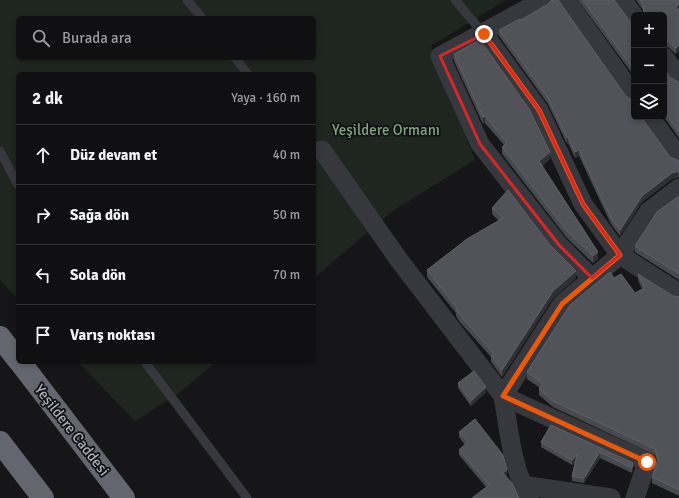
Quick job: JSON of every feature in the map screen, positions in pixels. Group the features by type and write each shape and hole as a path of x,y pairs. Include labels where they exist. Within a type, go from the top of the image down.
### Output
{"highway":[{"name":"Yeşildere Caddesi","path":"0,337 16,357"},
{"name":"Yeşildere Caddesi","path":"21,364 124,498"},
{"path":"0,442 43,498"}],"street":[{"path":"543,0 484,34 440,56 480,144 559,245 592,278"},
{"path":"566,0 631,91"},
{"path":"623,0 631,12"},
{"path":"484,34 539,110 583,204 620,255 679,293"},
{"path":"667,61 679,77"},
{"path":"652,120 679,158"},
{"path":"322,150 399,260 503,396 514,457 526,491 611,498"},
{"path":"503,396 562,304 620,255 649,211 679,188"},
{"path":"503,396 647,462 635,498"}],"lane":[{"path":"187,0 200,16"},
{"path":"455,0 484,34"},
{"path":"237,60 246,72"},
{"path":"0,151 16,181"},
{"path":"146,364 247,498"}],"highlighted area":[{"path":"484,34 539,110 583,204 620,255 592,278 559,245 480,144 440,56"}],"green space":[{"name":"Yeşildere Ormanı","path":"0,0 506,0 431,46 475,160 394,210 316,276 316,72 16,72 16,297 0,280"},
{"path":"80,364 214,364 178,394 135,421"}],"building":[{"path":"552,0 558,0 625,95 631,99 631,120 643,120 670,157 679,161 679,171 672,173 642,196 620,230 611,218 579,150 575,152 568,137 567,138 548,98 499,30 520,19 521,20"},
{"path":"583,0 614,0 629,20 631,20 631,66"},
{"path":"640,0 679,0 679,4 676,7 679,10 679,45 676,48 667,41 667,12 644,12 643,4"},
{"path":"480,40 529,109 550,152 539,161 598,252 593,256 567,231 502,147 507,143 485,116 483,117 454,54"},
{"path":"667,73 679,83 679,132 667,115"},
{"path":"508,190 550,245 576,271 553,291 502,370 491,356 494,354 459,314 456,310 457,308 427,270 467,239 503,218 492,208"},
{"path":"679,196 679,274 635,246 657,212"},
{"path":"610,272 614,278 621,274 635,293 645,288 638,274 673,296 679,297 679,490 652,477 658,459 655,449 553,401 539,389 543,384 527,372 570,305"},
{"path":"474,371 486,387 471,401 458,383"},
{"path":"475,419 503,455 507,470 503,473 512,483 519,498 472,498 489,485 459,450 468,442 459,432"},
{"path":"551,425 633,463 632,468 600,452 584,478 572,476 577,455 572,460 541,442"}],"route":[{"path":"484,34 539,110 583,204 620,255 562,304 503,396 647,462"}]}
